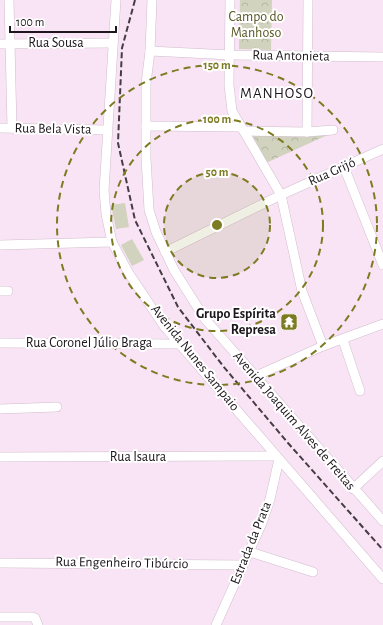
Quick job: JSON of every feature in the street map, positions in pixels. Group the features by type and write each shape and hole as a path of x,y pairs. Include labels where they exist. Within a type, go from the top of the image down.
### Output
{"street":[{"path":"9,0 12,128"},
{"name":"Avenida Nunes Sampaio","path":"116,0 112,43 104,190 106,214 112,242 128,272 179,344 383,580"},
{"name":"Avenida Joaquim Alves de Freitas","path":"152,0 150,52 146,84 146,181 149,210 156,232 165,252 190,297 205,319 353,489 383,521"},
{"path":"230,0 231,55 229,85 231,104 235,118 243,129 281,195 302,291 323,346"},
{"path":"307,132 308,0"},
{"name":"Rua Sousa","path":"0,44 112,43"},
{"name":"Rua Antonieta","path":"150,52 307,57 383,57"},
{"path":"146,126 307,132 333,130"},
{"name":"Rua Bela Vista","path":"0,128 107,130"},
{"name":"Rua Grijó","path":"165,252 281,195 383,149"},
{"path":"344,167 383,265"},
{"path":"0,245 112,242"},
{"path":"256,376 323,346 343,340 383,324"},
{"path":"343,340 360,392"},
{"name":"Rua Coronel Júlio Braga","path":"0,343 179,344"},
{"path":"0,409 57,407"},
{"name":"Rua Isaura","path":"0,457 277,458"},
{"name":"Estrada da Prata","path":"216,625 250,552 270,499 277,458"},
{"path":"353,489 383,461"},
{"path":"250,552 313,572"},
{"name":"Rua Engenheiro Tibúrcio","path":"0,563 243,565"},
{"path":"0,617 32,617 35,618 38,625"}],"green space":[{"name":"Campo do Manhoso","path":"240,0 272,0 271,50 239,49"},
{"path":"334,132 266,163 252,134"},
{"path":"125,203 129,227 116,229 111,205"},
{"path":"132,239 144,260 132,266 121,245"}],"railway":[{"path":"135,0 122,48 118,143 135,220 178,307 223,366 288,443 383,550"}],"place":[{"name":"Grupo Espírita Represa","path":"289,322"}],"district":[{"name":"MANHOSO","path":"277,93"}]}
